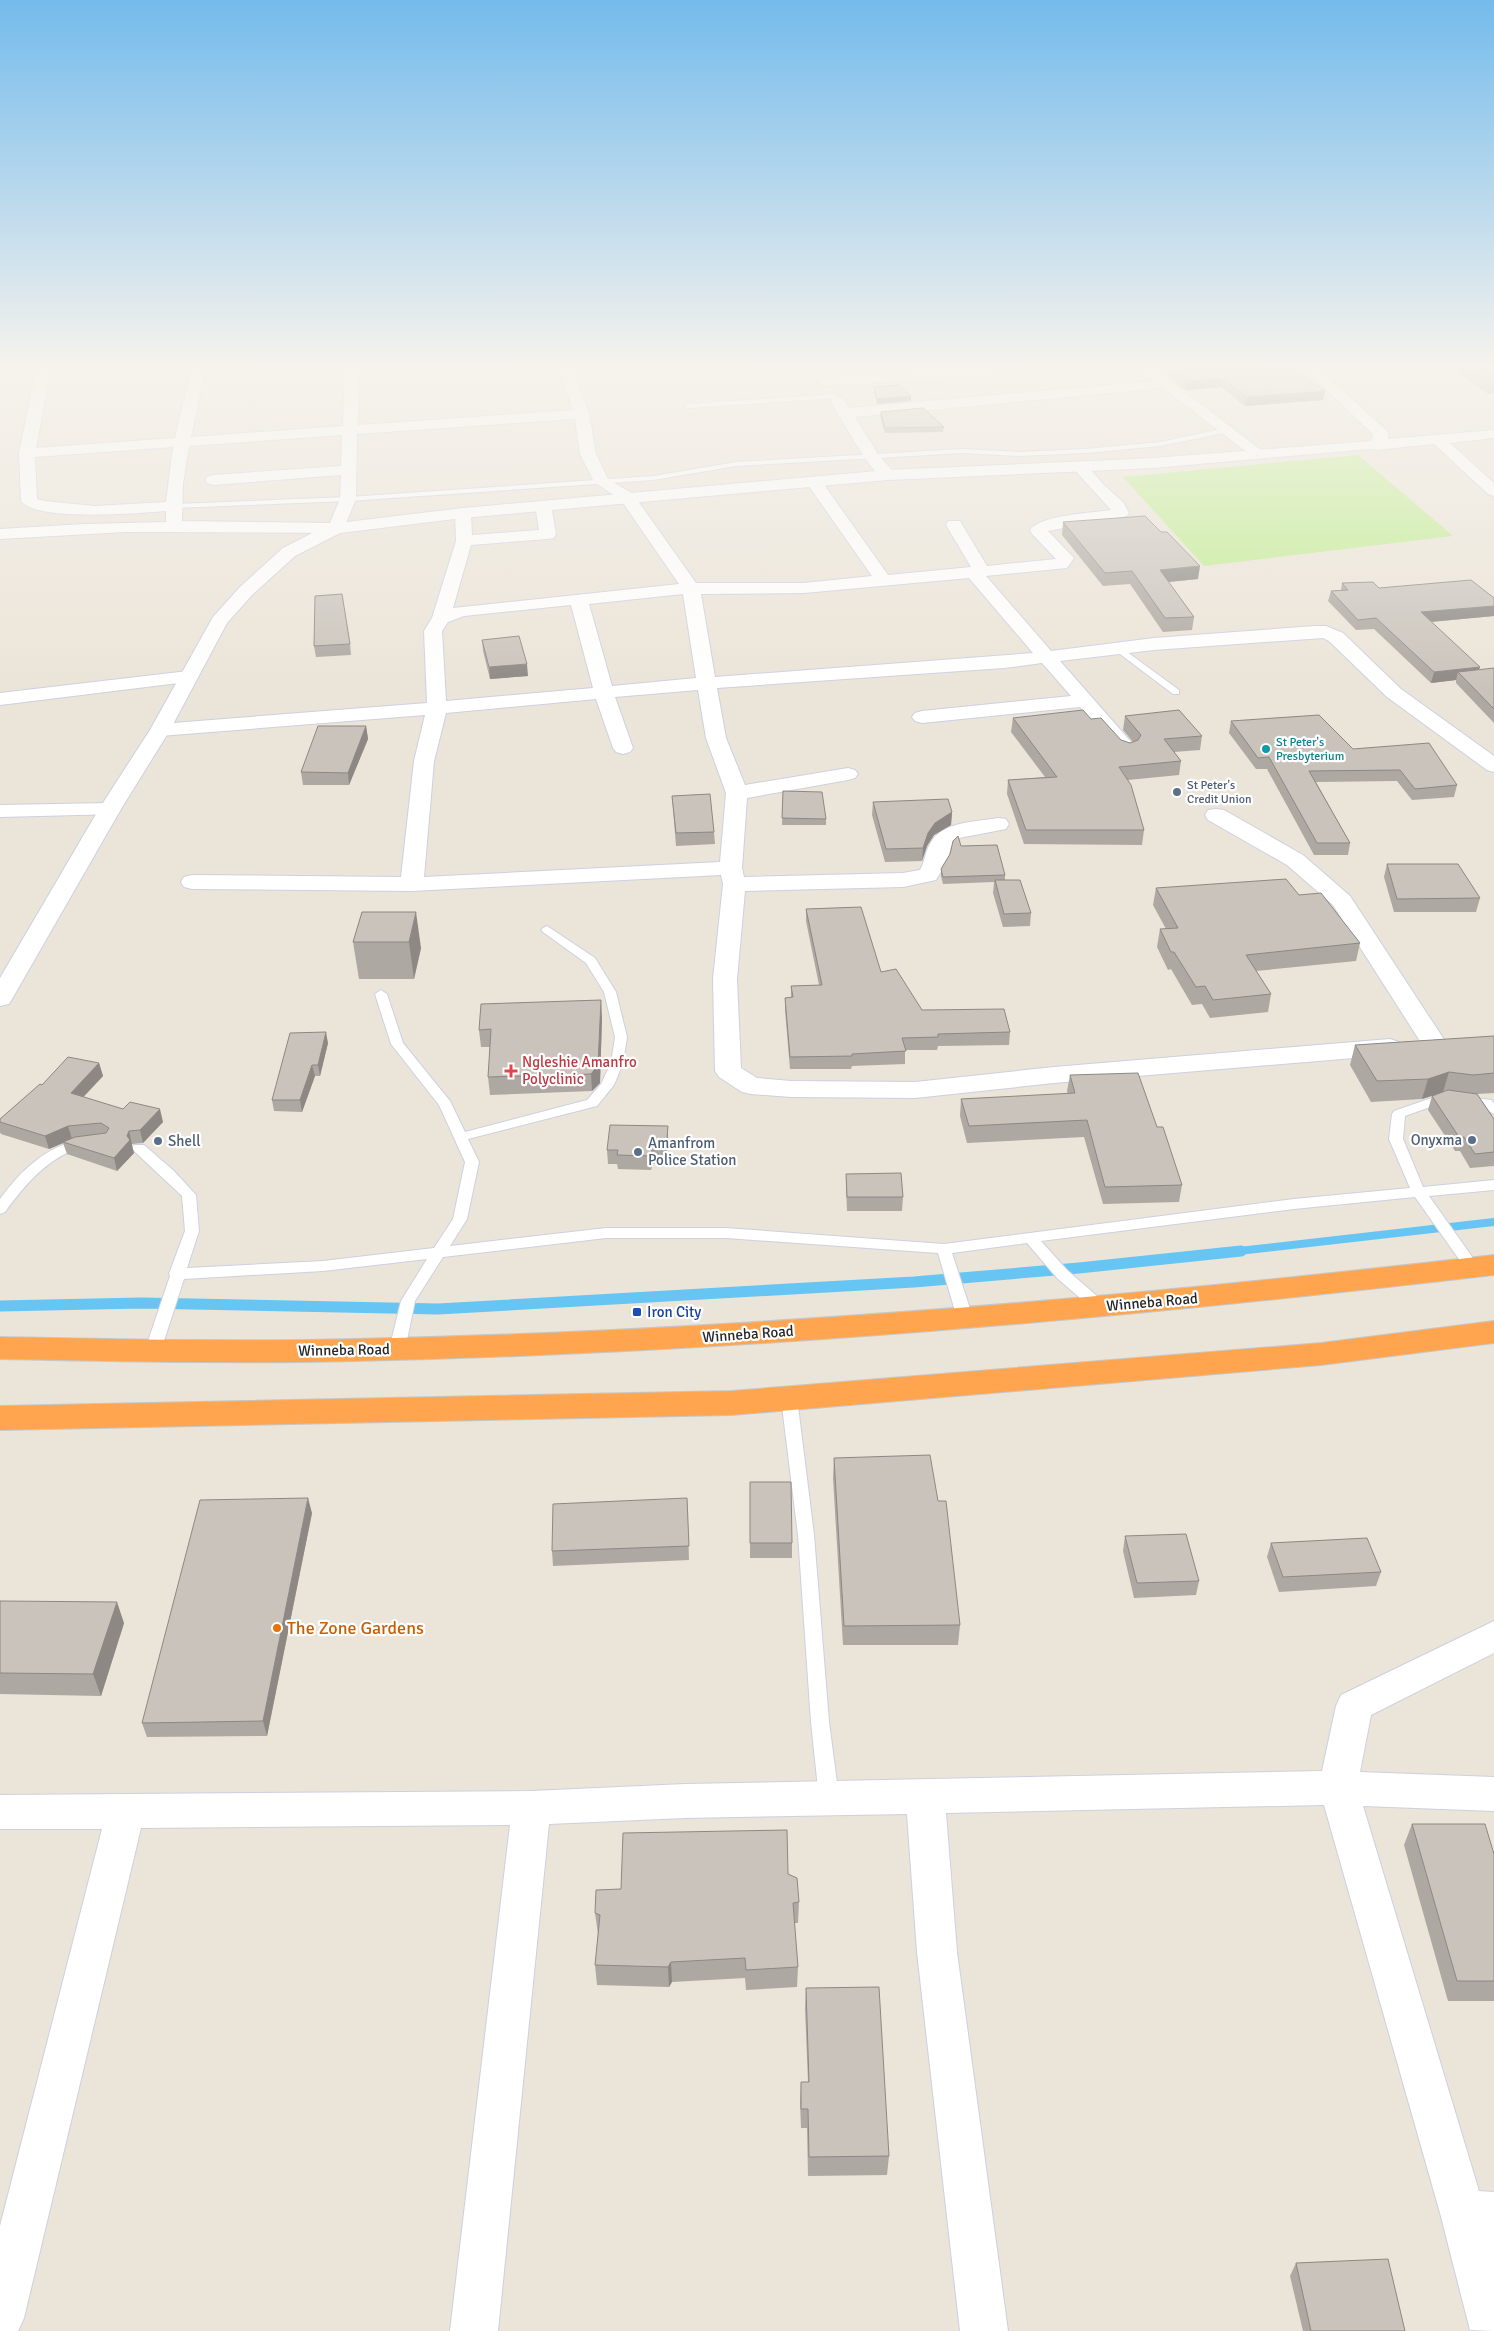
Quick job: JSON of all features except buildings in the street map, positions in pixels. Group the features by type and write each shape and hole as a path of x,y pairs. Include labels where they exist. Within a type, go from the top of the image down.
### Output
{"highway":[{"name":"Winneba Road","path":"0,1348 397,1350 682,1338 1100,1307 1302,1288 1483,1266"},
{"path":"0,1418 732,1403 1321,1354 1494,1332"}],"street":[{"path":"28,475 29,502 32,504 96,511 174,506"},
{"path":"174,526 174,506 178,475"},
{"path":"213,480 284,475"},
{"path":"0,999 110,809 160,730 219,621 246,591 289,552 336,528 348,499 349,475"},
{"path":"598,475 602,482 627,497 691,588 716,738 737,792 725,979 728,1071 751,1086 791,1089 915,1090 1054,1075 1444,1043 1342,901 1295,860 1216,815"},
{"path":"0,534 72,528 174,526 336,528 543,505 893,475"},
{"path":"440,618 462,611 691,588 714,590 804,588 1060,564 1065,558 1038,530 1045,525 1121,513 1117,505 1098,488 1087,475"},
{"path":"1476,475 1494,491"},
{"path":"814,482 883,580"},
{"path":"464,541 548,534 543,505"},
{"path":"412,884 424,761 437,708 433,631 440,618 464,541 463,513"},
{"path":"954,525 977,572 1047,658 1126,749"},
{"path":"579,600 604,693 622,748"},
{"path":"160,730 437,708 708,683 1047,658 1173,643 1326,632 1336,637 1394,693 1494,766"},
{"path":"0,699 188,677"},
{"path":"922,717 1084,701"},
{"path":"737,792 848,774"},
{"path":"0,811 110,809"},
{"path":"192,882 412,884 733,876 903,880 928,875 937,860 940,845 952,833 998,824"},
{"path":"1494,1636 1354,1706 1338,1788 1478,2214 1494,2330"},
{"path":"0,1812 531,1808 684,1801 1338,1788 1494,1794"},
{"path":"925,1797 937,1952 984,2331"},
{"path":"474,2331 531,1808"},
{"path":"0,2318 126,1811"}],"lane":[{"path":"174,506 348,499 602,482 673,475"},
{"path":"1119,649 1176,692"},
{"path":"460,1136 592,1103 607,1085 617,1063 622,1037 610,992 591,961 547,930"},
{"path":"381,994 397,1044 444,1104 472,1162 460,1219 408,1301 397,1350"},
{"path":"1483,1266 1418,1190 1396,1139 1399,1114 1443,1098 1486,1103 1494,1110"},
{"path":"0,1210 14,1188 50,1157 76,1144 95,1142"},
{"path":"138,1148 169,1174 188,1195 192,1231 176,1274 153,1350"},
{"path":"176,1274 323,1266 606,1233 726,1233 944,1250 1294,1204 1418,1190 1494,1184"},
{"path":"1031,1239 1062,1274 1100,1307"},
{"path":"944,1250 965,1318"},
{"path":"788,1398 806,1535 820,1722 829,1799"}],"green space":[{"path":"1147,475 1381,475 1453,536 1204,566 1123,477"}],"waterway":[{"path":"1230,1252 1494,1222"},
{"path":"0,1306 141,1303 438,1309 914,1282 1079,1268 1241,1251"}],"place":[{"name":"St Peter's Presbyterium","path":"1266,749"},
{"name":"St Peter's Credit Union","path":"1177,792"},
{"name":"Ngleshie Amanfro Polyclinic","path":"511,1071"},
{"name":"Onyxma","path":"1472,1140"},
{"name":"Shell","path":"158,1141"},
{"name":"Amanfrom Police Station","path":"638,1152"},
{"name":"Iron City","path":"637,1312"},
{"name":"The Zone Gardens","path":"277,1628"}]}
